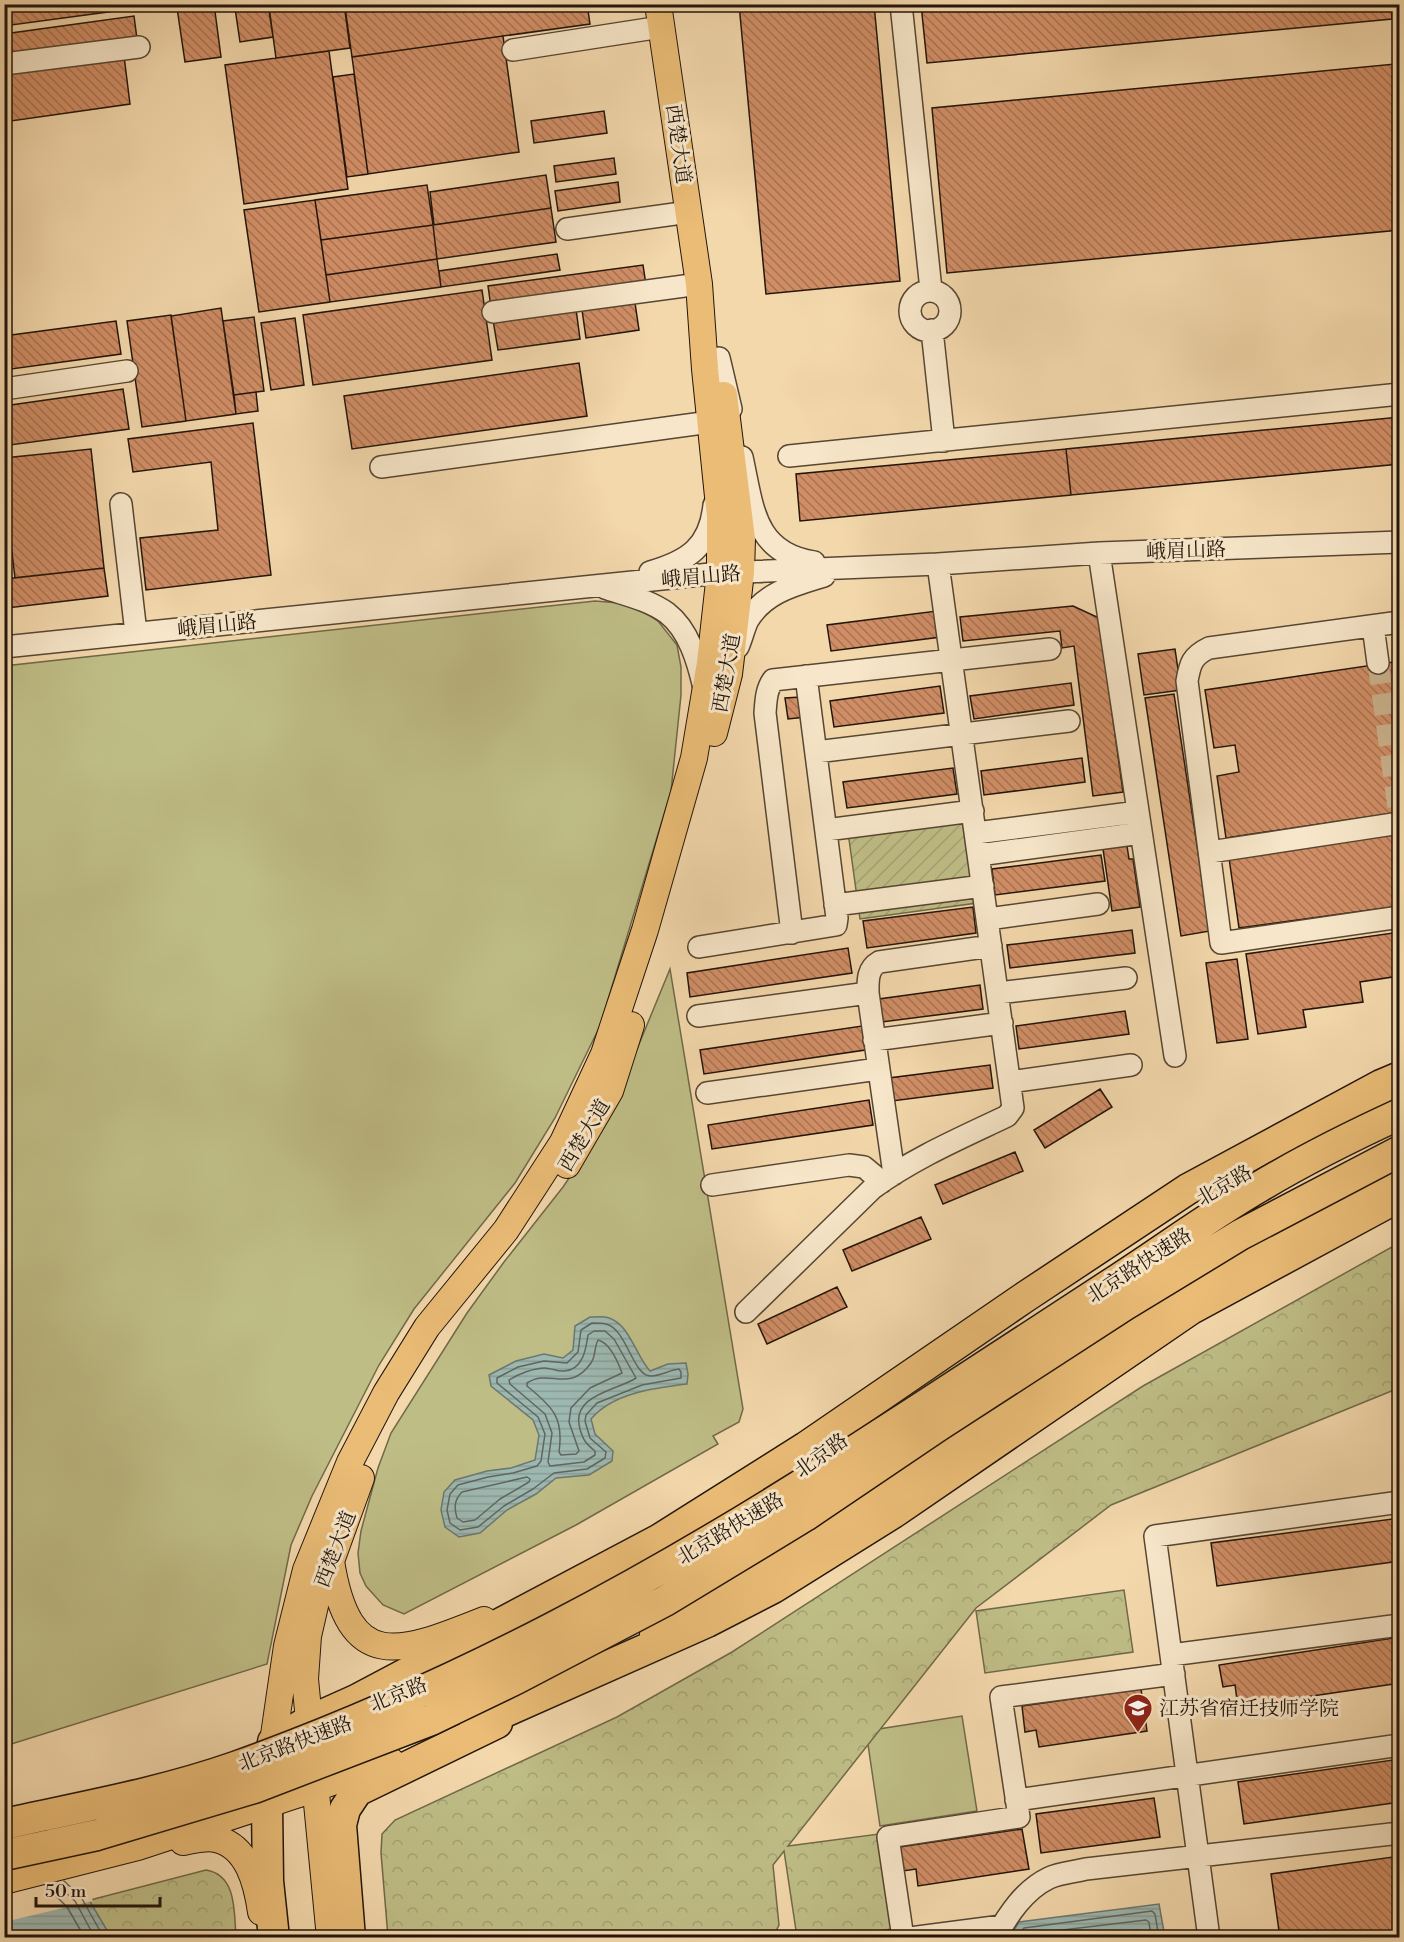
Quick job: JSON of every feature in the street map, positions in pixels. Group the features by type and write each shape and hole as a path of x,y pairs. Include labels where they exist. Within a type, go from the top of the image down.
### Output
{"highway":[{"path":"273,1742 309,1726 660,1539 806,1448 1025,1297 1188,1189 1381,1085 1400,1077"},
{"name":"北京路快速路","path":"10,1815 143,1794 233,1767 414,1696 523,1644 609,1600 715,1539 850,1454 1259,1187 1367,1129 1400,1114"},
{"name":"北京路快速路","path":"4,1855 97,1835 254,1788 431,1720 516,1679 664,1601 805,1516 1095,1324 1240,1235 1400,1151"},
{"path":"350,1938 341,1825 345,1809 357,1791 773,1588 893,1513 1191,1309 1400,1196"},
{"path":"475,1725 675,1636"},
{"name":"西楚大道","path":"273,1742 267,1805 268,1881 274,1938"}],"main road":[{"name":"西楚大道","path":"330,1938 305,1679 308,1636 319,1588 332,1562 364,1468 420,1366 452,1317 525,1224 562,1172 610,1091 621,1061 699,788 729,674 730,573 721,543 699,284 660,16"},
{"name":"西楚大道","path":"273,1742 287,1646 306,1570 350,1462 386,1393 427,1327 506,1230 563,1142 604,1054 645,930 691,769 730,573 742,539 734,460 718,358 699,284"},
{"name":"北京路","path":"309,1726 437,1678 645,1563 789,1478 972,1346 1124,1243 1285,1150 1400,1097"},
{"path":"4,1881 138,1847 371,1769 475,1725 556,1687 664,1628 856,1506 1206,1275 1400,1172"},
{"path":"332,1562 336,1592 351,1626 366,1640 387,1647 412,1646 579,1582"},
{"path":"10,1815 166,1779 273,1742"},
{"path":"138,1847 215,1839 234,1846 249,1866 259,1900 264,1938"}],"street":[{"path":"902,4 931,290 918,294 910,306 912,320 922,330 932,330 944,441"},
{"path":"513,50 660,16"},
{"path":"4,64 139,47"},
{"path":"567,229 689,212"},
{"path":"493,312 699,284"},
{"path":"718,358 755,517 766,537 775,547 797,559 853,567"},
{"path":"4,389 128,371"},
{"path":"789,456 1400,394"},
{"path":"381,467 710,422"},
{"path":"599,586 668,567 698,548 713,518 717,484"},
{"path":"121,504 136,633"},
{"name":"峨眉山路","path":"4,647 730,573 939,564 1099,553 1400,542"},
{"path":"1099,553 1175,1056"},
{"path":"746,1312 888,1178 936,1150 1006,1116 1013,1108 939,564"},
{"path":"729,674 748,621 759,607 785,588 853,567"},
{"path":"599,586 649,603 667,613 689,642 699,667 705,694"},
{"path":"1400,622 1209,648 1197,654 1190,663 1187,681 1221,943 1400,917"},
{"path":"1372,626 1378,663"},
{"path":"792,933 766,706 769,686 773,680 1050,649"},
{"path":"699,947 836,925 806,676"},
{"path":"816,752 1069,721"},
{"path":"826,830 973,811"},
{"path":"976,834 1138,812"},
{"path":"1210,852 1399,819"},
{"path":"979,855 1141,833"},
{"path":"835,905 983,886"},
{"path":"988,919 1098,904"},
{"path":"888,1178 868,993 867,979 872,966 879,962 991,946"},
{"path":"998,993 1126,978"},
{"path":"698,1016 868,993"},
{"path":"874,1040 1002,1023"},
{"path":"1010,1082 1131,1065"},
{"path":"707,1093 878,1069"},
{"path":"712,1185 849,1165 864,1167 888,1178"},
{"path":"1209,1938 1155,1536 1400,1502"},
{"path":"903,1938 888,1837 1019,1817 1001,1697 1172,1664 1400,1625"},
{"path":"1016,1800 1400,1745"},
{"path":"910,1938 998,1932 1010,1913 1027,1895 1049,1878 1086,1869 1400,1833"}],"green space":[{"path":"595,601 632,604 658,621 677,645 681,667 681,695 671,791 600,1026 555,1118 515,1183 414,1309 379,1365 312,1496 291,1545 267,1664 5,1746 4,666"},
{"path":"965,817 977,903 860,919 848,832"},
{"path":"670,969 743,1409 739,1422 713,1436 718,1444 576,1525 404,1614 383,1605 366,1586 360,1573 358,1553 361,1531 378,1468 391,1433 467,1313 563,1187 586,1153 635,1054"},
{"path":"1399,1243 1399,1388 1111,1505 976,1608 788,1846 879,1834 892,1929 834,1937 797,1937 784,1851 773,1865 779,1925 773,1937 388,1937 381,1853 382,1834 395,1820 617,1717 732,1652 1143,1386"},
{"path":"1124,1590 1133,1652 985,1673 976,1611"},
{"path":"962,1716 977,1811 880,1826 866,1731"},
{"path":"206,1870 216,1873 229,1887 234,1906 236,1937 5,1938 5,1924"}],"water":[{"path":"590,1317 609,1318 622,1327 650,1371 668,1364 686,1363 687,1384 635,1393 600,1410 591,1419 595,1434 613,1451 612,1461 589,1475 556,1478 536,1494 507,1510 480,1533 459,1537 445,1527 441,1510 444,1492 455,1480 487,1471 511,1468 535,1460 539,1435 533,1420 491,1386 489,1375 516,1361 544,1354 563,1358 573,1350 575,1326"},
{"path":"4,1815 85,1893 111,1937 5,1937"},
{"path":"1159,1904 1165,1937 1010,1937 1019,1922"}],"pier":[{"path":"4,1812 89,1892 93,1901 4,1922"}],"building":[{"path":"4,4 114,4 115,11 4,26"},
{"path":"126,4 151,4 126,8"},
{"path":"214,4 221,57 185,62 177,8"},
{"path":"268,4 273,37 240,42 235,8"},
{"path":"284,4 344,4 350,48 276,58 269,7"},
{"path":"363,4 587,4 590,24 352,57 345,7"},
{"path":"739,4 874,4 900,281 766,294"},
{"path":"921,4 1391,4 1392,19 927,63"},
{"path":"134,16 137,39 4,57 4,34"},
{"path":"503,36 519,152 368,174 352,57"},
{"path":"329,51 348,189 244,204 225,65"},
{"path":"124,56 130,104 4,122 4,72"},
{"path":"1395,64 1400,111 1400,230 947,273 932,108"},
{"path":"354,74 368,174 347,177 333,77"},
{"path":"604,111 607,133 534,143 531,121"},
{"path":"614,158 616,174 556,182 554,166"},
{"path":"546,175 551,208 434,225 430,192"},
{"path":"618,182 620,202 558,211 555,191"},
{"path":"427,185 433,225 321,240 315,200"},
{"path":"315,200 330,302 259,312 244,210"},
{"path":"551,208 556,242 437,259 433,225"},
{"path":"433,225 437,259 326,275 321,240"},
{"path":"557,254 560,270 441,287 439,271"},
{"path":"437,259 441,287 330,302 326,275"},
{"path":"643,265 646,285 491,307 488,286"},
{"path":"482,290 492,360 313,385 303,315"},
{"path":"635,303 639,330 586,338 582,310"},
{"path":"221,308 236,414 186,421 171,316"},
{"path":"576,309 580,339 498,350 493,320"},
{"path":"171,315 186,421 142,427 127,321"},
{"path":"254,317 264,391 234,395 223,321"},
{"path":"295,318 304,385 271,390 261,323"},
{"path":"116,321 121,354 4,370 4,336"},
{"path":"579,363 587,416 352,449 344,396"},
{"path":"123,389 129,429 10,445 4,406"},
{"path":"256,392 258,411 236,414 234,395"},
{"path":"1400,417 1400,464 1071,495 1066,449"},
{"path":"253,423 271,575 146,590 140,538 218,530 211,462 133,472 128,439"},
{"path":"91,449 104,568 15,578 4,484 4,458"},
{"path":"1066,449 1071,495 800,521 796,474"},
{"path":"104,568 108,596 7,608 4,579"},
{"path":"1073,606 1099,618 1123,792 1093,796 1074,646 1062,648 1060,631 963,641 960,617"},
{"path":"937,611 941,637 831,651 827,625"},
{"path":"1175,649 1181,690 1144,695 1138,654"},
{"path":"1400,661 1400,812 1226,838 1217,776 1239,772 1235,745 1214,748 1205,690"},
{"path":"1071,683 1074,705 974,719 970,696"},
{"path":"940,686 944,713 834,727 830,701"},
{"path":"1174,694 1210,931 1181,936 1145,698"},
{"path":"801,697 806,717 788,719 785,698"},
{"path":"1082,758 1085,782 984,795 981,771"},
{"path":"953,768 957,794 847,808 843,782"},
{"path":"1400,834 1400,906 1239,928 1229,858"},
{"path":"1127,846 1129,859 1133,859 1140,907 1112,911 1103,849"},
{"path":"1101,855 1105,881 995,895 992,869"},
{"path":"973,907 976,933 867,948 863,921"},
{"path":"1132,930 1135,953 1010,968 1007,945"},
{"path":"1393,933 1399,976 1360,982 1363,1002 1303,1010 1306,1027 1258,1034 1246,954"},
{"path":"848,948 852,973 690,997 687,973"},
{"path":"1237,959 1248,1039 1217,1043 1206,963"},
{"path":"980,985 983,1009 882,1022 879,999"},
{"path":"1125,1011 1129,1034 1019,1049 1016,1026"},
{"path":"862,1026 865,1050 704,1074 700,1050"},
{"path":"990,1065 993,1088 892,1101 889,1078"},
{"path":"1100,1089 1112,1107 1045,1148 1034,1130"},
{"path":"869,1100 873,1125 712,1149 708,1125"},
{"path":"1015,1152 1023,1171 943,1204 935,1185"},
{"path":"921,1217 931,1239 852,1271 843,1250"},
{"path":"837,1287 847,1307 767,1344 758,1324"},
{"path":"1400,1518 1400,1561 1217,1586 1211,1543"},
{"path":"1400,1637 1400,1683 1238,1707 1235,1685 1223,1687 1219,1665"},
{"path":"1141,1689 1147,1731 1039,1747 1036,1730 1025,1732 1022,1706"},
{"path":"1400,1759 1400,1802 1244,1824 1238,1782"},
{"path":"1154,1798 1160,1837 1041,1853 1036,1814"},
{"path":"1022,1829 1029,1869 918,1886 916,1869 903,1871 899,1847"},
{"path":"1400,1856 1400,1938 1280,1938 1271,1874"}],"tunnel":[{"path":"1378,663 1399,815"}],"place":[{"name":"江苏省宿迁技师学院","path":"1138,1734"}]}
